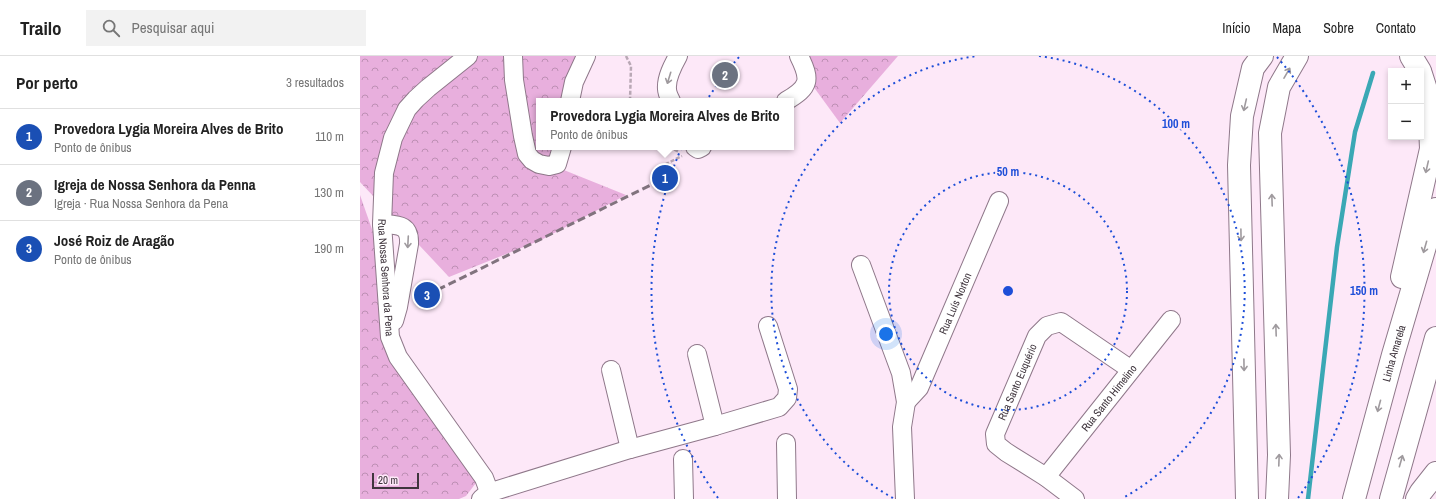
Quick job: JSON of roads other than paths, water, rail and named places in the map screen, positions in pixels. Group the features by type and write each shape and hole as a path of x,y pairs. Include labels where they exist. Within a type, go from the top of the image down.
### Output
{"highway":[{"path":"1246,499 1240,165 1242,116 1253,68 1262,56"},
{"path":"1277,499 1279,455 1270,133 1279,87 1297,56"},
{"path":"1410,56 1418,68"},
{"path":"1393,355 1402,277 1431,149 1430,99 1424,81"},
{"name":"Linha Amarela","path":"1354,499 1393,355 1436,209"},
{"path":"1391,499 1436,338"},
{"path":"1417,499 1436,473"}],"street":[{"name":"Rua Nossa Senhora da Pena","path":"468,56 428,88 407,109 393,138 384,173 382,224 390,337 398,356 484,478 487,486 484,496"},
{"path":"513,56 514,80 527,154 532,160 539,164 554,166 557,164 561,150"},
{"path":"571,98 574,82 586,56"},
{"path":"670,98 666,86 673,65 678,56"},
{"path":"792,98 799,94 806,83 805,71 799,56"},
{"name":"Rua Luís Norton","path":"906,402 920,388 1000,201"},
{"path":"382,224 402,227 408,233 409,240 398,307 390,337"},
{"path":"861,265 900,373 906,402 902,427 905,499"},
{"name":"Rua Santo Himelino","path":"1046,476 1130,369 1171,320"},
{"name":"Rua Santo Euquério","path":"1075,499 1046,476 1006,452 996,444 995,434 1038,336 1047,326 1061,322 1130,369"},
{"path":"484,496 630,448 715,426 779,407 787,398 788,389 768,326"},
{"path":"697,354 715,426"},
{"path":"611,370 630,448"},
{"path":"786,443 787,499"},
{"path":"684,459 684,499"}],"waterway":[{"path":"1308,499 1337,247 1355,132 1373,73"}],"railway":[{"path":"427,295 665,178"}],"place":[{"name":"Igreja de Nossa Senhora da Penna","path":"725,75"},
{"name":"Provedora Lygia Moreira Alves de Brito","path":"665,178"},
{"name":"José Roiz de Aragão","path":"427,295"}]}
